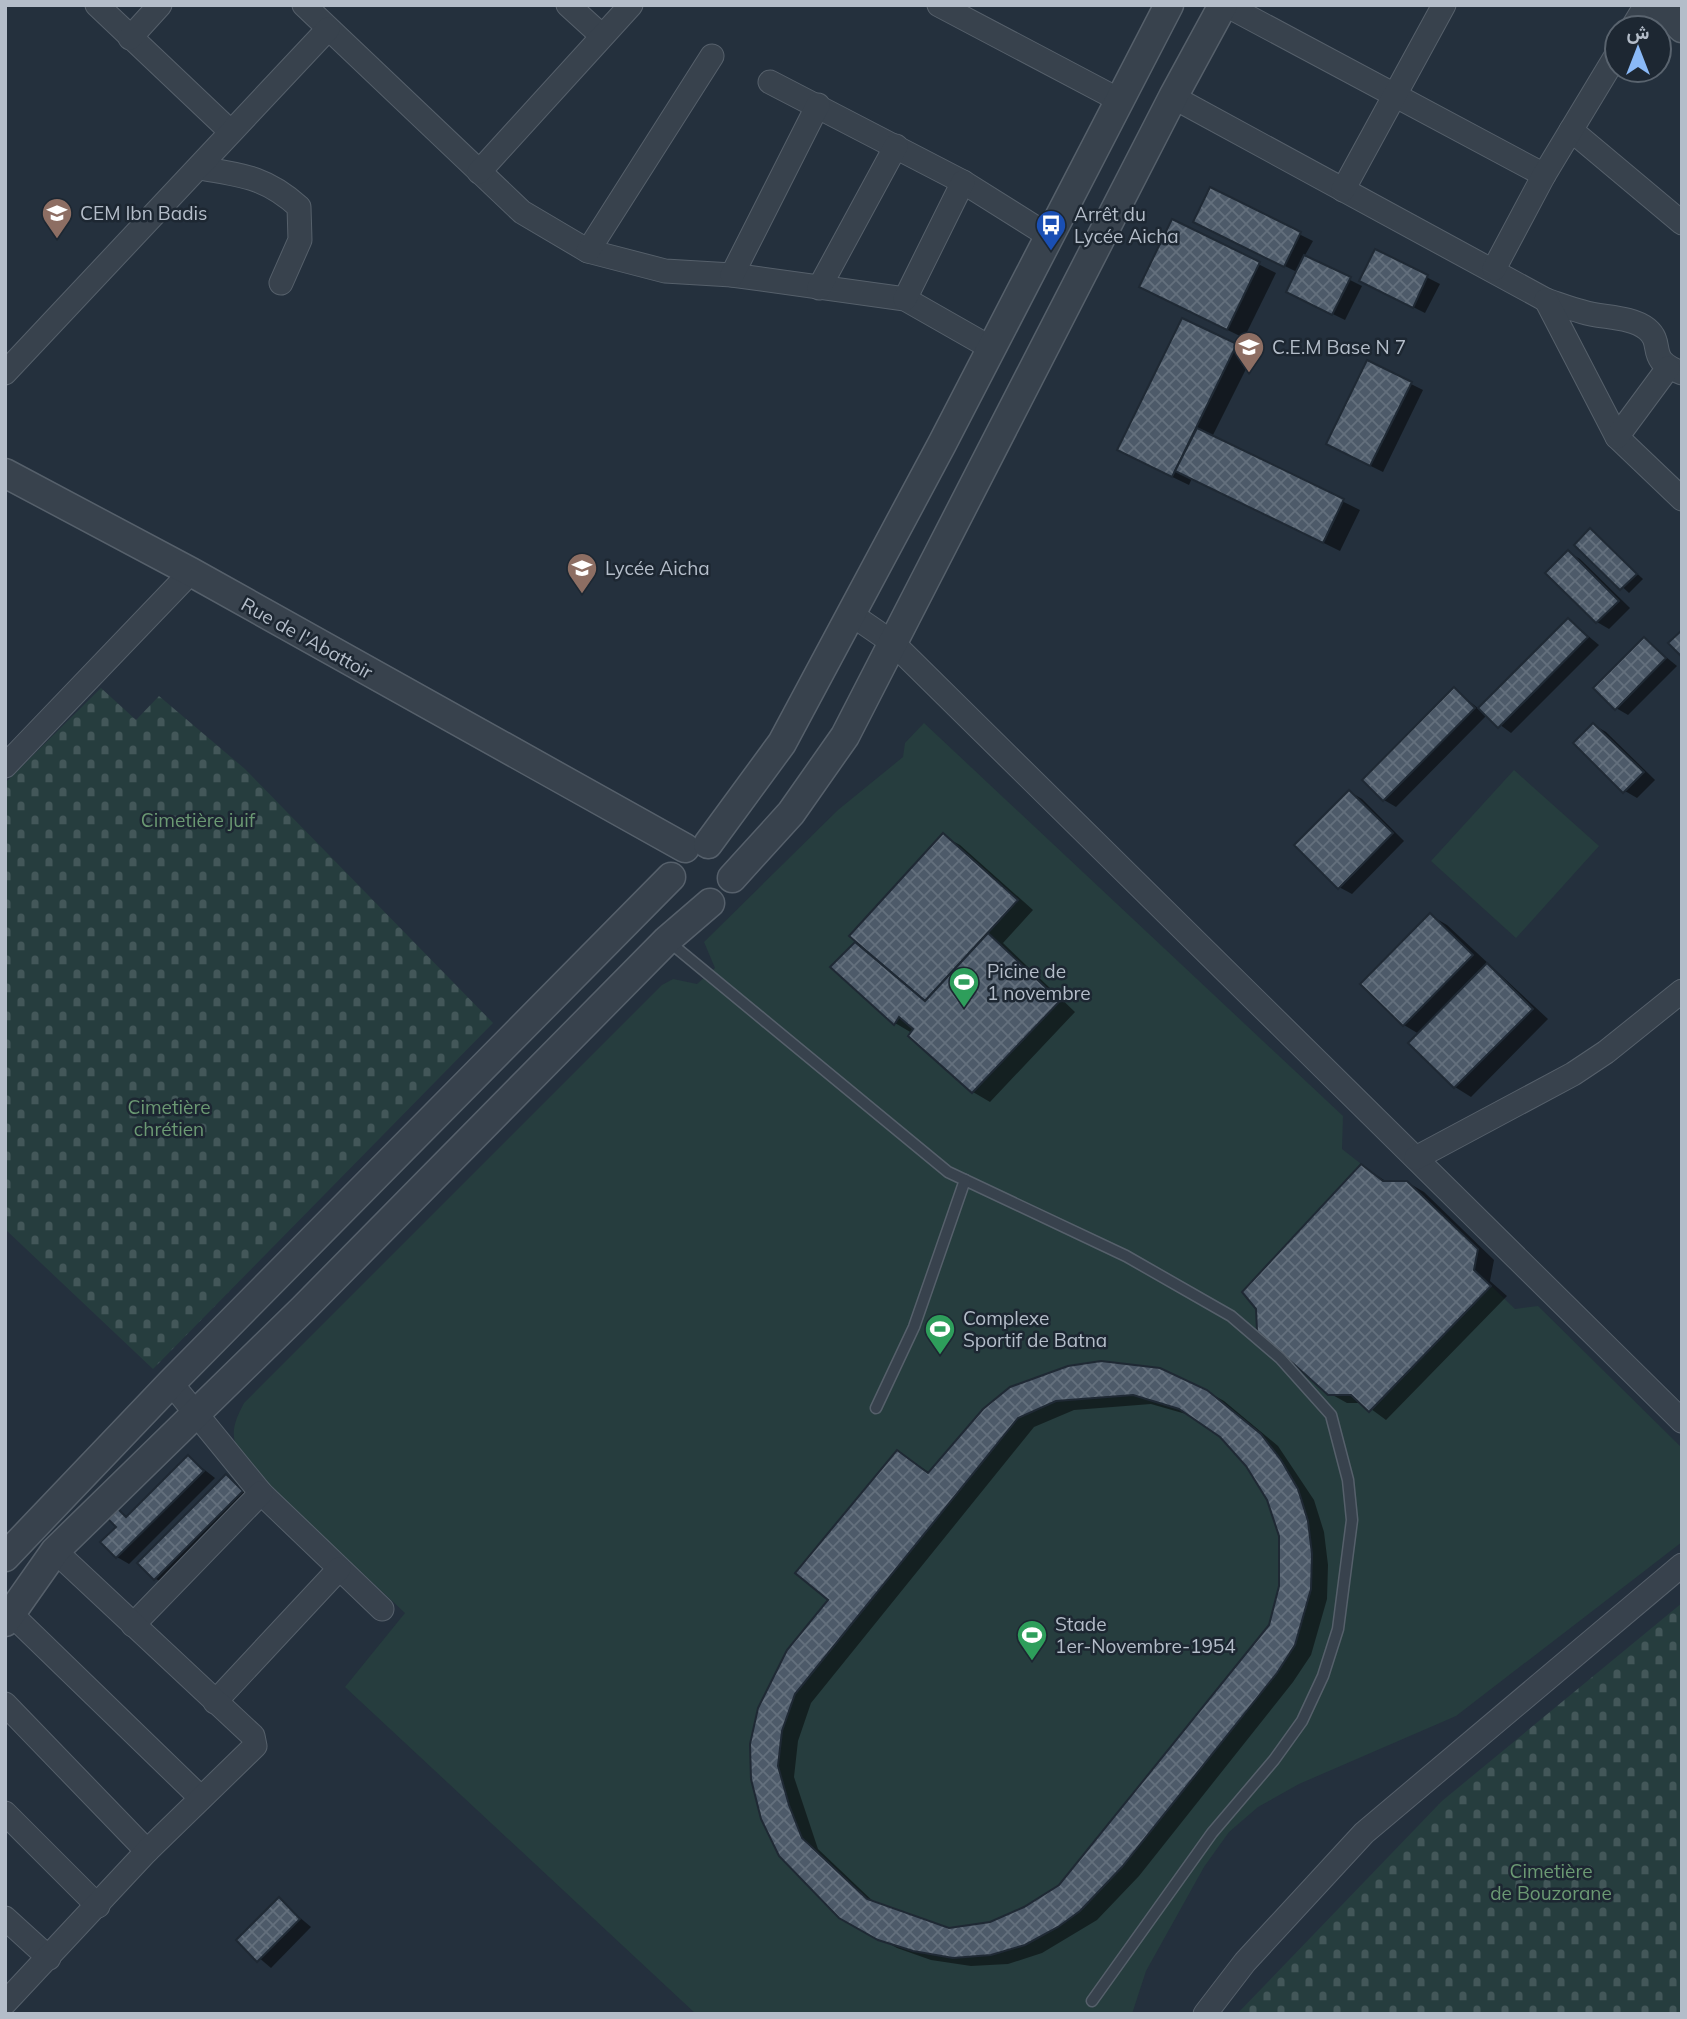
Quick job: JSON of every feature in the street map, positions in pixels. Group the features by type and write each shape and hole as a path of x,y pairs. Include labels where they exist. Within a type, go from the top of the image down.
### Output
{"street":[{"path":"97,5 230,131"},
{"path":"130,38 160,5"},
{"path":"304,5 522,212 588,251 665,271 732,275 905,299 991,348"},
{"path":"568,5 601,35"},
{"path":"479,172 631,5"},
{"path":"939,5 1121,101"},
{"path":"5,1557 171,1383 671,877 677,855 697,846 782,743 1169,5"},
{"path":"201,1798 8,1618 55,1551 196,1414 667,940 727,890 732,878 792,813 845,736 1173,97 1225,5 1394,97 1544,174"},
{"path":"1343,190 1444,5"},
{"path":"1659,5 1682,28"},
{"path":"5,373 328,29"},
{"path":"588,251 712,56"},
{"path":"1494,269 1544,174 1603,77"},
{"path":"770,82 963,182 1049,236"},
{"path":"1173,97 1494,269 1546,300 1647,329 1654,337 1658,359 1675,371 1617,437"},
{"path":"732,275 818,105"},
{"path":"1571,130 1682,223"},
{"path":"819,288 895,146"},
{"path":"199,168 241,174 277,188 299,207 300,240 281,284"},
{"path":"905,299 963,182"},
{"path":"1546,300 1617,437 1682,499"},
{"name":"Rue de l'Abattoir","path":"5,473 191,572 607,806 697,846"},
{"path":"6,762 191,572"},
{"path":"851,614 893,643 1682,1421"},
{"path":"697,846 721,850 728,859 732,878"},
{"path":"671,877 678,893 687,901 710,903"},
{"path":"1416,1158 1573,1074 1606,1052 1682,991"},
{"path":"171,1383 261,1493 382,1609"},
{"path":"133,1625 261,1493"},
{"path":"5,2003 147,1851 255,1746 253,1736 55,1551"},
{"path":"1205,2014 1245,1962 1364,1833 1682,1565"},
{"path":"215,1702 338,1569"},
{"path":"5,1704 147,1851"},
{"path":"5,1813 98,1906"},
{"path":"5,1918 49,1958"}],"lane":[{"path":"667,940 948,1172 1126,1256 1231,1316 1280,1358 1331,1415 1348,1480 1352,1520 1338,1629 1322,1676 1302,1721 1274,1760 1212,1833 1092,2001"},
{"path":"876,1408 914,1327 965,1180"}],"green space":[{"name":"Cimetière chrétien","path":"101,688 136,720 159,696 245,769 493,1023 153,1369 5,1229 5,783"},
{"name":"Complexe Sportif de Batna","path":"924,723 1343,1116 1342,1149 1383,1181 1407,1181 1478,1249 1475,1270 1515,1309 1538,1306 1682,1448 1682,1542 1456,1716 1299,1784 1258,1807 1229,1832 1204,1867 1146,1971 1132,2014 696,2014 345,1687 405,1613 251,1469 239,1452 234,1430 244,1403 662,985 673,979 697,984 715,968 704,942 838,810 903,757 905,743"},
{"path":"1514,770 1599,846 1516,938 1431,861"},
{"name":"Cimetière de Bouzorane","path":"1682,1603 1682,2014 1237,2014 1442,1801"}],"building":[{"path":"1210,187 1301,232 1284,267 1193,222"},
{"path":"1172,219 1260,262 1227,330 1139,287"},
{"path":"1375,249 1428,275 1413,308 1359,281"},
{"path":"1304,255 1351,277 1332,315 1286,292"},
{"path":"1182,318 1237,344 1172,477 1117,450"},
{"path":"1367,360 1412,382 1370,466 1326,444"},
{"path":"1197,428 1344,499 1323,543 1175,471"},
{"path":"1590,528 1637,574 1620,590 1574,545"},
{"path":"1568,550 1619,601 1596,623 1545,573"},
{"path":"1568,618 1588,637 1498,728 1478,708"},
{"path":"1682,630 1682,657 1668,643"},
{"path":"1644,637 1666,658 1615,710 1593,688"},
{"path":"1454,687 1475,708 1383,801 1362,780"},
{"path":"1593,723 1644,772 1623,793 1573,743"},
{"path":"1349,790 1393,833 1338,889 1294,845"},
{"path":"943,833 1018,900 925,1001 849,936"},
{"path":"1430,913 1473,955 1403,1026 1360,984"},
{"name":"Picine de 1 novembre","path":"988,933 1060,1001 972,1093 908,1036 913,1029 899,1017 894,1025 830,967 855,942 925,1001"},
{"path":"1487,963 1533,1009 1454,1088 1408,1043"},
{"path":"1361,1164 1383,1181 1407,1181 1478,1249 1474,1270 1491,1286 1369,1412 1351,1395 1328,1395 1257,1331 1256,1309 1242,1292"},
{"path":"1101,1361 1160,1368 1207,1390 1261,1434 1298,1489 1308,1521 1312,1554 1311,1589 1295,1645 1277,1673 1122,1867 1080,1911 1025,1945 991,1955 953,1958 913,1951 878,1940 839,1918 779,1856 761,1819 751,1779 750,1744 758,1708 787,1650 828,1600 795,1573 897,1450 928,1473 983,1409 1010,1387 1068,1366","holes":["1133,1395 1179,1409 1220,1437 1246,1466 1267,1500 1279,1536 1279,1586 1269,1625 1059,1885 1024,1907 990,1922 949,1928 867,1899 802,1838 789,1805 778,1766 782,1731 795,1694 1018,1418 1056,1401"]},
{"path":"188,1455 204,1471 116,1558 100,1542 116,1527 108,1519 118,1509 126,1517"},
{"path":"226,1474 243,1491 154,1580 137,1563"},
{"path":"279,1897 300,1919 257,1962 236,1940"}],"place":[{"name":"CEM Ibn Badis","path":"57,240"},
{"name":"Arrêt du Lycée Aicha","path":"1051,252"},
{"name":"C.E.M Base N 7","path":"1249,374"},
{"name":"Lycée Aicha","path":"582,595"},
{"name":"Picine de 1 novembre","path":"964,1009"},
{"name":"Complexe Sportif de Batna","path":"940,1356"},
{"name":"Stade 1er-Novembre-1954","path":"1032,1662"}],"park label":[{"name":"Cimetière juif","path":"198,820"}]}
